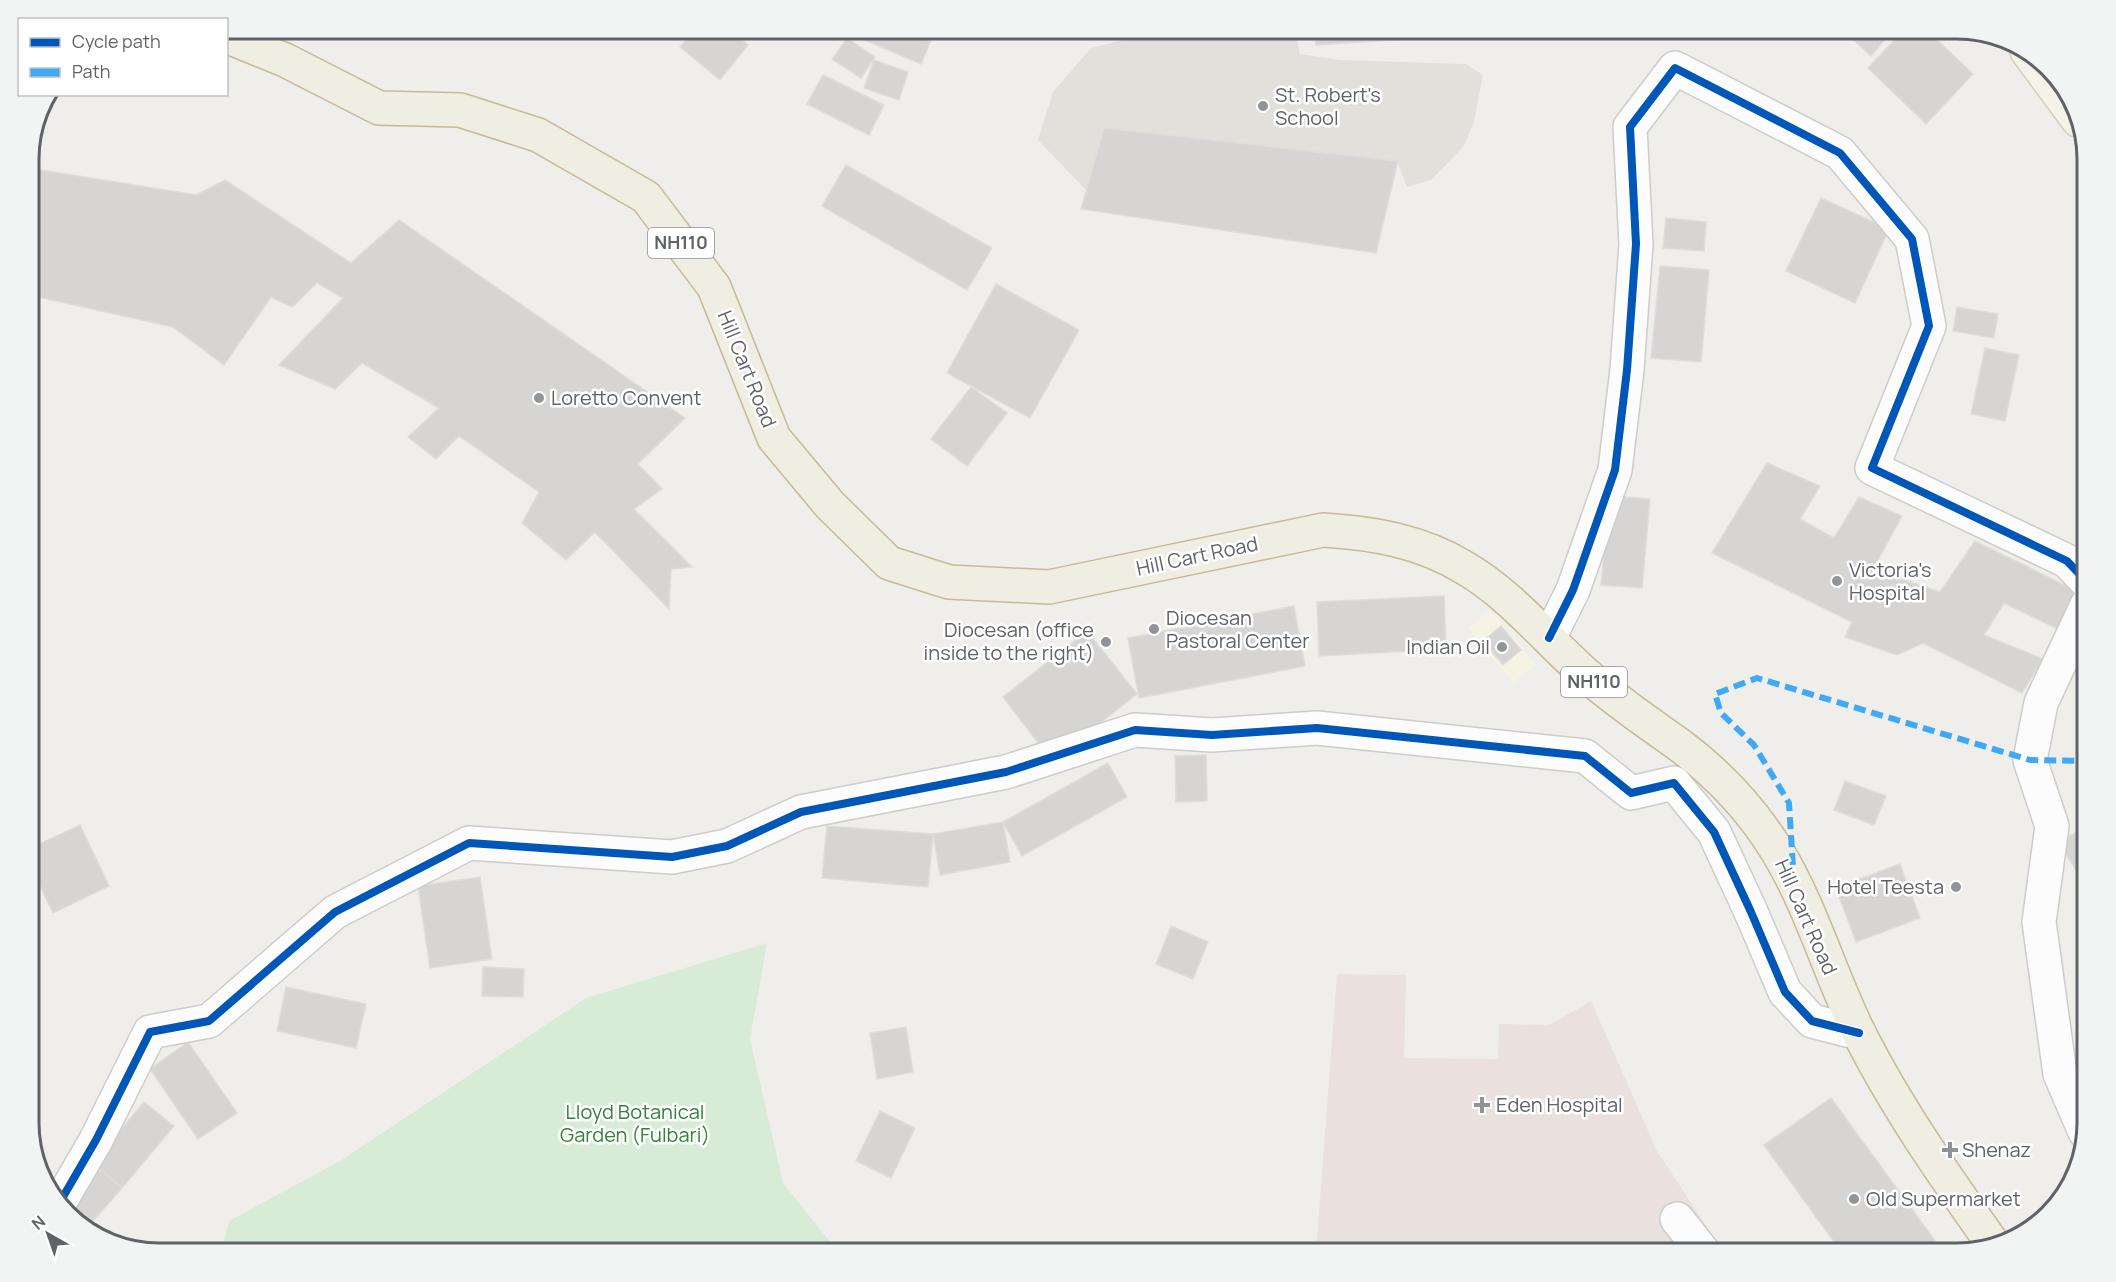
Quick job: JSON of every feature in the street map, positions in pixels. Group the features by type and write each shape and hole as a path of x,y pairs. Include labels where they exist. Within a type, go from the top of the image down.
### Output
{"highway":[{"name":"Hill Cart Road","path":"233,39 285,60 379,108 460,110 538,135 646,197 714,287 774,438 830,505 889,563 949,582 1049,587 1323,530 1362,532 1400,540 1437,553 1465,567 1499,592 1594,682 1703,764 1752,816 1775,848 1794,883 1859,1033 1917,1136 1989,1239"}],"street":[{"path":"1549,638 1573,590 1615,470 1627,370 1636,244 1630,127 1675,68 1840,153 1912,239 1929,326 1872,468 2067,561 2077,572"},
{"path":"2077,626 2041,703 2030,760 2052,826 2039,922 2060,1074 2077,1113"},
{"path":"64,1196 96,1140 150,1032 209,1021 335,912 469,843 672,856 727,846 801,812 1006,772 1135,730 1212,735 1317,728 1585,756 1631,793 1674,783 1714,832 1785,992 1812,1022 1859,1033"},
{"path":"1677,1219 1696,1243"}],"shaded area":[{"name":"St. Robert's School","path":"1126,39 1297,39 1300,54 1340,60 1466,64 1483,75 1474,121 1464,146 1431,180 1407,187 1397,161 1104,128 1086,190 1038,140 1053,92 1091,48"},
{"name":"Indian Oil","path":"1490,610 1536,665 1513,683 1468,628"},
{"name":"Eden Hospital","path":"1337,974 1406,975 1404,1058 1498,1059 1499,1024 1549,1025 1591,1001 1657,1151 1717,1243 1317,1243"}],"green space":[{"name":"Lloyd Botanical Garden (Fulbari)","path":"767,943 750,1039 783,1183 831,1243 224,1243 229,1221 340,1161 586,998"}],"building":[{"path":"686,39 741,39 748,45 720,80 680,47"},
{"path":"846,39 875,57 861,78 832,59"},
{"path":"862,39 931,39 921,64"},
{"path":"1316,39 1408,39 1316,45"},
{"path":"1852,39 1886,39 1871,56"},
{"path":"1896,39 1936,39 1973,74 1926,124 1868,68"},
{"path":"874,60 908,72 899,100 864,88"},
{"path":"823,75 884,105 869,135 807,104"},
{"name":"St. Robert's School","path":"1104,128 1398,161 1376,253 1081,209"},
{"path":"846,165 992,248 967,290 822,206"},
{"name":"Loretto Convent","path":"39,170 196,195 225,180 351,263 399,220 685,418 638,464 662,489 634,509 692,567 671,569 669,609 595,532 566,560 522,523 539,492 459,436 436,459 408,437 439,408 362,363 335,389 279,365 343,298 317,283 292,307 271,297 224,365 173,327 39,297"},
{"path":"1821,198 1889,229 1855,303 1786,271"},
{"path":"1666,218 1706,222 1704,251 1663,248"},
{"path":"1660,266 1709,270 1701,362 1651,358"},
{"path":"996,284 1079,330 1030,418 947,373"},
{"path":"1957,307 1998,314 1994,338 1953,331"},
{"path":"1985,348 2019,355 2005,421 1971,414"},
{"path":"971,387 1007,413 967,466 931,439"},
{"name":"Victoria's Hospital","path":"1767,463 1820,486 1800,519 1834,538 1859,497 1902,516 1873,569 1940,592 1975,541 2077,591 2077,603 2060,630 2004,603 1984,635 2043,659 2022,693 1923,643 1897,655 1845,637 1852,622 1712,553"},
{"path":"1609,496 1650,499 1642,588 1601,585"},
{"path":"1444,596 1446,649 1319,656 1317,602"},
{"path":"1294,606 1305,666 1139,698 1128,638"},
{"path":"1501,626 1521,650 1503,665 1483,641"},
{"path":"1087,631 1137,694 1052,761 1003,697"},
{"path":"1206,755 1207,801 1176,802 1175,756"},
{"path":"1108,763 1127,797 1022,856 1003,822"},
{"path":"1845,781 1886,796 1874,825 1834,810"},
{"path":"1003,822 1010,862 940,875 933,834"},
{"path":"80,825 109,886 53,913 39,884 39,844"},
{"path":"827,826 933,834 928,887 822,878"},
{"path":"2077,831 2077,872 2059,843"},
{"path":"1900,864 1920,918 1856,942 1836,888"},
{"path":"480,877 492,959 430,968 418,886"},
{"path":"1171,926 1208,942 1193,979 1156,964"},
{"path":"483,967 524,969 523,997 482,996"},
{"path":"286,987 366,1004 356,1048 277,1031"},
{"path":"906,1027 913,1072 877,1079 870,1033"},
{"path":"188,1042 237,1113 198,1139 150,1069"},
{"name":"Old Supermarket","path":"1831,1098 1937,1243 1835,1243 1764,1145"},
{"path":"144,1102 174,1126 122,1188 93,1163"},
{"path":"880,1111 915,1128 891,1178 856,1161"},
{"path":"100,1169 122,1188 92,1222 78,1211 78,1204 71,1204"}],"marked path":[{"path":"1794,883 1789,803 1754,745 1721,713 1715,694 1757,678 2030,760 2077,761"}],"cycle path":[{"path":"1549,638 1573,590 1615,470 1627,370 1636,244 1630,127 1675,68 1840,153 1912,239 1929,326 1872,468 2067,561 2077,572"},
{"path":"64,1196 96,1140 150,1032 209,1021 335,912 469,843 672,857 727,846 801,812 1006,772 1135,730 1212,735 1317,728 1585,756 1631,793 1674,783 1714,832 1785,992 1812,1021 1859,1033"}],"place":[{"name":"St. Robert's School","path":"1263,106"},
{"name":"Loretto Convent","path":"539,398"},
{"name":"Victoria's Hospital","path":"1837,581"},
{"name":"Diocesan Pastoral Center","path":"1154,629"},
{"name":"Diocesan (office inside to the right)","path":"1106,642"},
{"name":"Indian Oil","path":"1502,647"},
{"name":"Hotel Teesta","path":"1956,887"},
{"name":"Eden Hospital","path":"1482,1105"},
{"name":"Shenaz","path":"1950,1150"},
{"name":"Old Supermarket","path":"1854,1199"}]}
